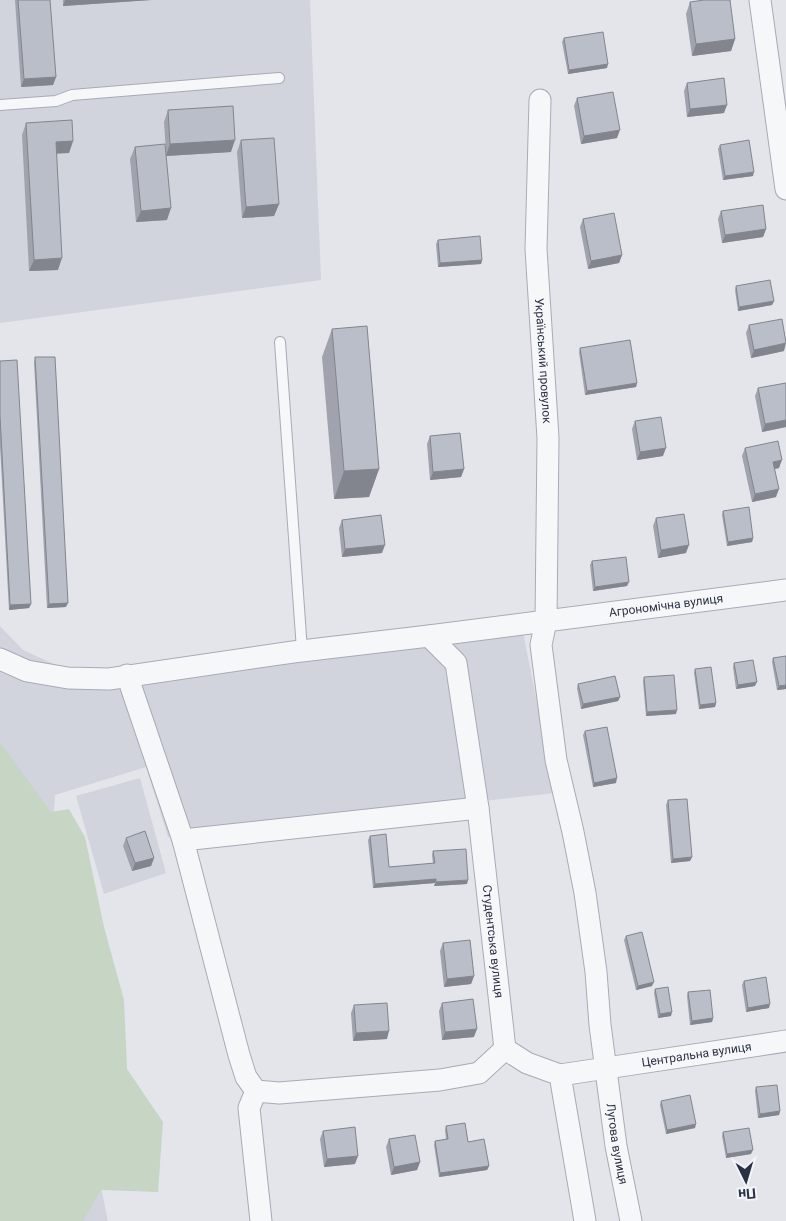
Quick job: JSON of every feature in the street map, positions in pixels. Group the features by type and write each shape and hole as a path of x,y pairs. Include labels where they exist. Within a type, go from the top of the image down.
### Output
{"street":[{"path":"760,0 786,190"},
{"name":"Український провулок","path":"540,100 536,249 548,438 546,621 540,645 556,760 585,894 596,972 600,1025 606,1067"},
{"name":"Агрономічна вулиця","path":"0,659 27,671 68,678 108,679 302,650 429,636 786,590"},
{"name":"Студентська вулиця","path":"429,636 456,663 478,808 505,1049"},
{"path":"127,675 183,840 239,1055 246,1077 256,1090 279,1093 440,1080 479,1074 505,1049 527,1063 560,1075 585,1221"},
{"path":"183,840 478,808"},
{"name":"Центральна вулиця","path":"560,1075 786,1041"},
{"name":"Лугова вулиця","path":"606,1067 616,1146 631,1221"},
{"path":"256,1090 249,1108 261,1221"}],"lane":[{"path":"0,105 56,101 72,95 279,78"},
{"path":"280,342 302,650"}],"shaded area":[{"path":"0,0 310,0 321,280 0,323"},
{"path":"0,626 23,650 98,684 523,632 555,793 168,837 146,767 55,795 47,924 108,1221 0,1221"},
{"path":"140,778 166,873 104,894 76,796"}],"green space":[{"path":"0,742 51,812 69,809 85,837 104,927 124,1000 127,1069 163,1122 158,1192 101,1190 83,1221 0,1221"}],"building":[{"path":"18,0 50,0 56,77 24,79"},
{"path":"730,0 735,39 696,44 690,2"},
{"path":"603,32 608,64 569,70 564,38"},
{"path":"724,78 727,105 690,109 687,83"},
{"path":"613,92 620,130 584,136 577,98"},
{"path":"233,106 235,140 170,144 168,110"},
{"path":"72,120 73,141 56,142 62,258 34,260 26,123"},
{"path":"274,138 279,204 246,207 241,140"},
{"path":"749,140 754,172 725,176 720,145"},
{"path":"165,144 171,208 141,211 135,147"},
{"path":"763,205 766,229 725,235 721,211"},
{"path":"614,213 622,255 591,261 583,219"},
{"path":"480,236 482,260 440,263 438,240"},
{"path":"770,280 774,301 739,307 736,286"},
{"path":"782,319 786,343 754,350 749,325"},
{"path":"367,326 379,469 344,471 332,329"},
{"path":"630,340 637,383 587,391 580,348"},
{"path":"35,357 55,357 68,603 49,604"},
{"path":"17,360 31,604 10,605 0,416 0,361"},
{"path":"786,383 786,420 765,424 758,388"},
{"path":"661,417 666,448 640,452 635,421"},
{"path":"460,433 464,469 433,472 430,436"},
{"path":"778,441 782,460 773,462 779,489 755,494 745,448"},
{"path":"749,507 753,538 728,542 723,511"},
{"path":"684,514 689,545 661,550 656,518"},
{"path":"381,515 385,545 345,549 342,520"},
{"path":"626,557 629,582 595,587 592,561"},
{"path":"786,656 786,685 779,686 773,658"},
{"path":"753,660 757,682 738,685 734,663"},
{"path":"711,667 716,703 700,705 695,669"},
{"path":"674,675 677,710 647,712 644,677"},
{"path":"615,676 620,697 583,704 578,684"},
{"path":"607,727 617,778 594,783 585,731"},
{"path":"687,799 692,857 673,859 668,800"},
{"path":"145,831 154,858 135,863 126,838"},
{"path":"386,834 389,867 435,863 433,851 466,849 468,880 436,882 436,879 375,884 370,836"},
{"path":"642,932 654,982 638,986 626,936"},
{"path":"470,940 474,976 447,979 443,943"},
{"path":"766,977 770,1004 748,1008 744,981"},
{"path":"668,987 672,1012 660,1014 655,989"},
{"path":"710,990 713,1018 692,1021 688,992"},
{"path":"473,999 477,1029 445,1032 442,1003"},
{"path":"387,1003 389,1031 356,1033 354,1005"},
{"path":"777,1085 780,1111 760,1114 756,1087"},
{"path":"690,1095 696,1124 667,1130 661,1101"},
{"path":"465,1123 468,1142 484,1139 489,1166 440,1173 435,1141 448,1139 446,1126"},
{"path":"355,1127 358,1156 327,1159 323,1131"},
{"path":"749,1128 753,1150 727,1154 723,1132"},
{"path":"415,1135 420,1162 394,1167 389,1139"}]}
